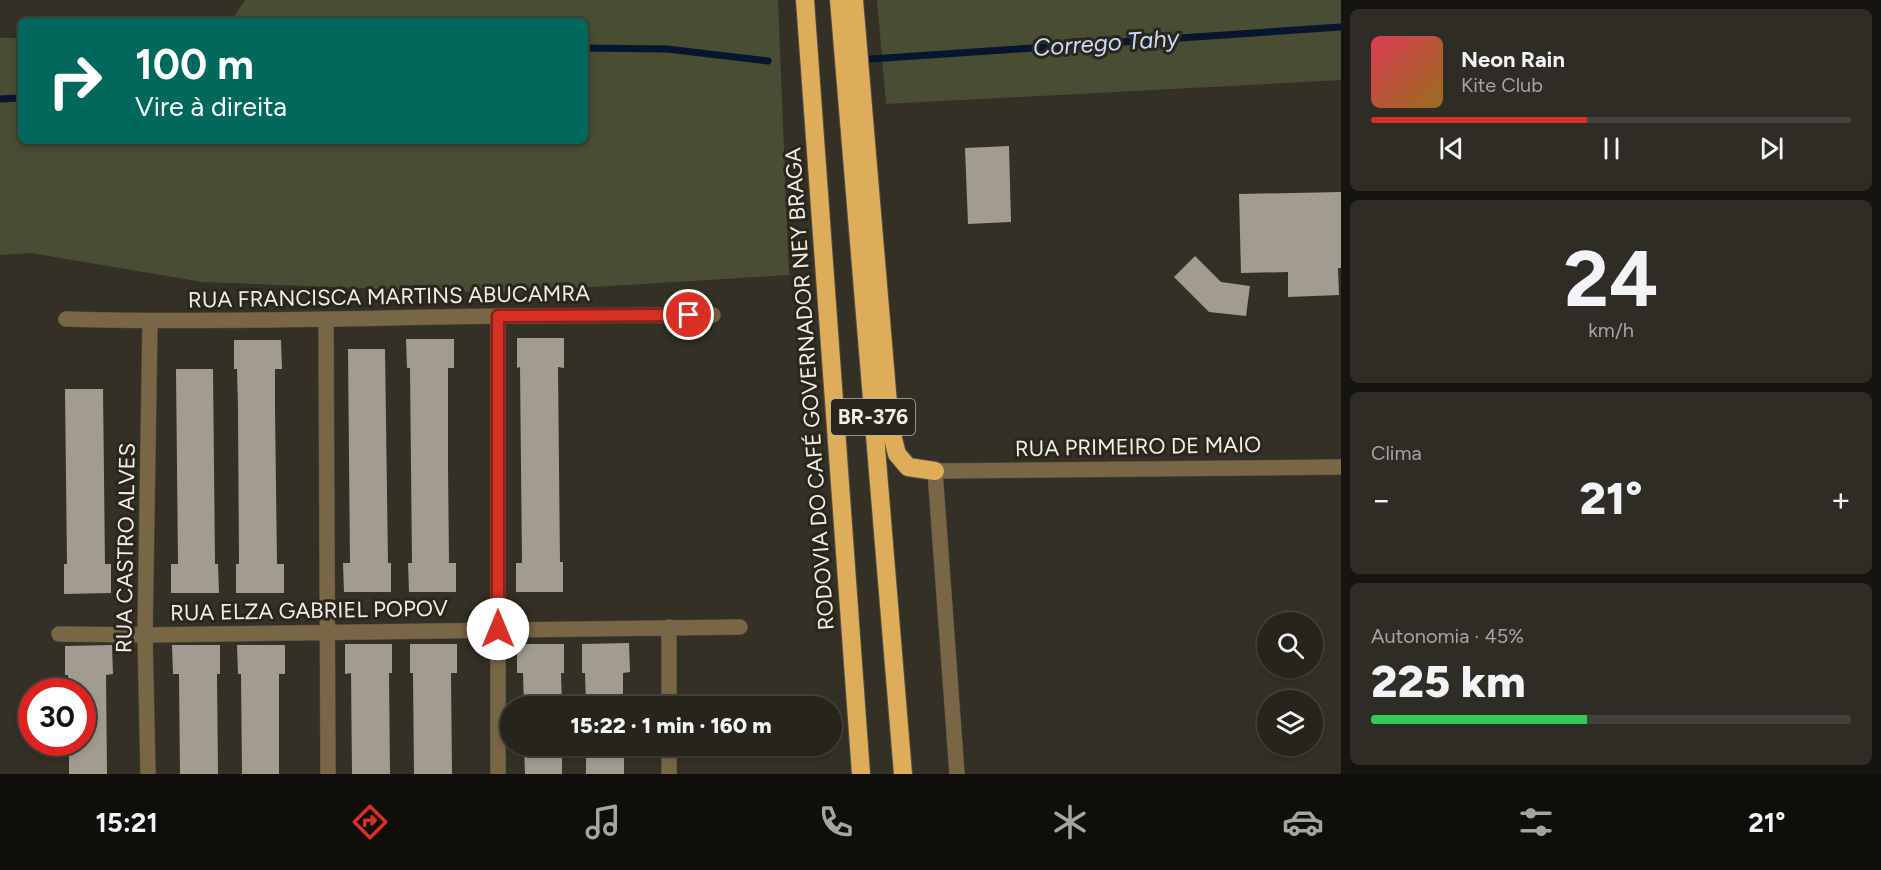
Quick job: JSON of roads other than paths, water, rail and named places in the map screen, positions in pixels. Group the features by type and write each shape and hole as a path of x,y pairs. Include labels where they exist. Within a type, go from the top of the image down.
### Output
{"highway":[{"name":"RODOVIA DO CAFÉ GOVERNADOR NEY BRAGA","path":"805,0 861,774"},
{"name":"BR-376","path":"839,0 903,774"},
{"path":"854,0 890,427 897,454 908,467 935,471"}],"street":[{"name":"RUA FRANCISCA MARTINS ABUCAMRA","path":"66,319 150,322 326,321 498,316 713,315"},
{"path":"498,316 498,774"},
{"path":"326,321 328,774"},
{"name":"RUA CASTRO ALVES","path":"148,774 145,635 150,322"},
{"name":"RUA PRIMEIRO DE MAIO","path":"935,471 1341,467"},
{"path":"935,471 957,774"},
{"path":"669,627 669,696"},
{"name":"RUA ELZA GABRIEL POPOV","path":"59,634 145,635 740,627"},
{"path":"669,756 669,774"}],"waterway":[{"name":"Corrego Tahy","path":"871,59 1341,27"},
{"name":"Corrego Tahy","path":"588,48 667,49 768,61"},
{"name":"Corrego Tahy","path":"0,99 18,98"}]}
